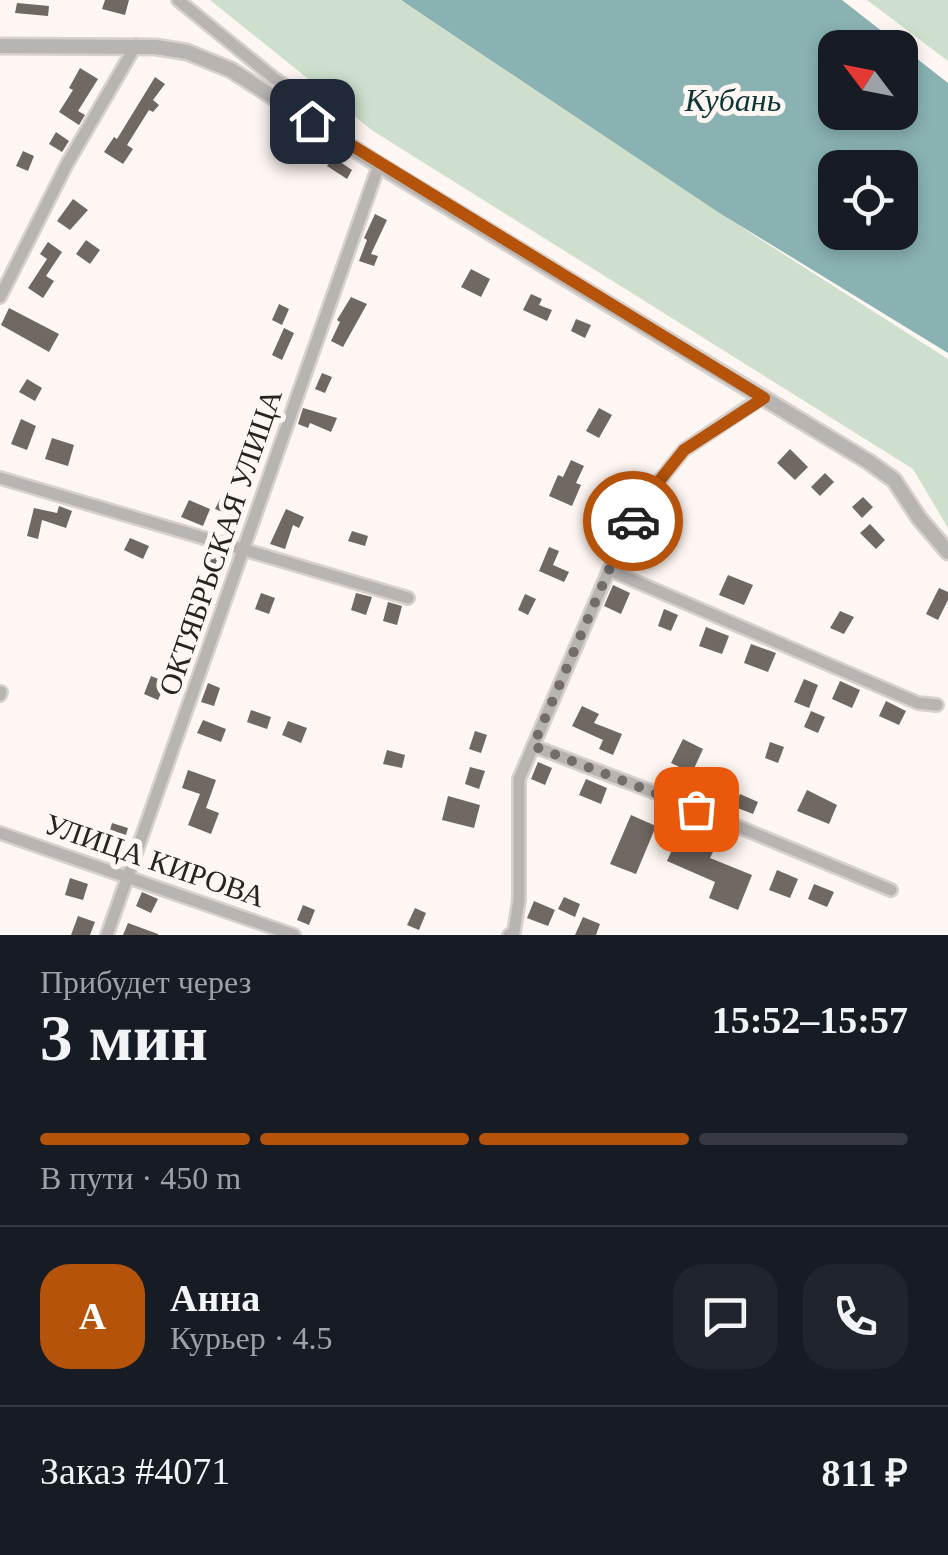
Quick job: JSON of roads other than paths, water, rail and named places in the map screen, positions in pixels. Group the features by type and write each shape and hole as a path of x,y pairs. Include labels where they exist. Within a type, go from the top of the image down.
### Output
{"street":[{"path":"178,0 308,101 312,121"},
{"path":"0,298 67,164 136,45"},
{"path":"0,46 136,45 186,52 231,70 894,480 948,552"},
{"name":"ОКТЯБРЬСКАЯ УЛИЦА","path":"107,935 379,165"},
{"path":"514,934 520,779 609,570 644,500 684,450 764,398"},
{"path":"0,478 408,598"},
{"path":"609,570 918,703 937,705"},
{"path":"533,746 891,890"},
{"name":"УЛИЦА КИРОВА","path":"0,833 294,935"}],"water":[{"name":"Кубань","path":"401,0 842,0 880,30 818,30 818,130 918,130 918,60 948,83 948,353 718,212"}]}
